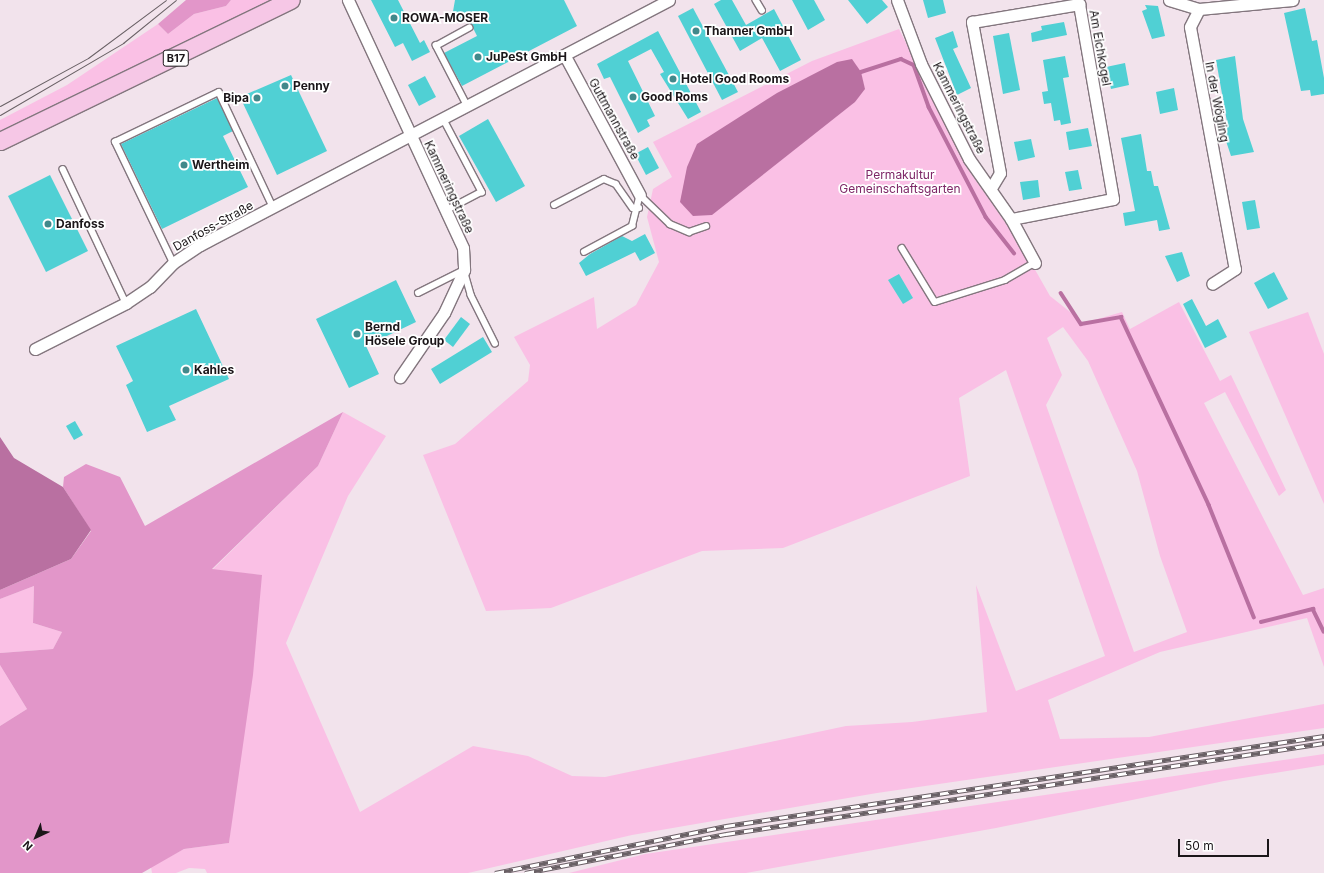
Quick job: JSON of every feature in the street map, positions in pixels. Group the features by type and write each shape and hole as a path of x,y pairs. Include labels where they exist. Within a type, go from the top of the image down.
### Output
{"main road":[{"name":"B17","path":"0,141 221,37 291,0"}],"street":[{"name":"Kammeringstraße","path":"348,0 464,248 464,270 444,314 400,377"},
{"name":"Kammeringstraße","path":"410,135 565,56 669,0"},
{"name":"Kammeringstraße","path":"897,0 921,64 969,159 991,188 1011,219 1036,263"},
{"path":"1169,0 1199,9 1293,0"},
{"name":"Am Eichkogel","path":"991,188 1000,173 972,22 1079,4 1114,199 1011,219"},
{"name":"In der Wögling","path":"1199,9 1190,28 1235,269 1212,284"},
{"name":"Guttmannstraße","path":"565,56 640,195"},
{"name":"Danfoss-Straße","path":"35,349 126,303 150,287 173,263 273,207 410,135"}],"lane":[{"path":"756,0 762,10"},
{"path":"467,106 436,46 469,28"},
{"path":"173,263 115,142 219,92 273,207"},
{"path":"443,118 482,192 446,211"},
{"path":"63,169 126,303"},
{"path":"554,204 604,178 616,184 634,208 639,208"},
{"path":"584,252 632,226 639,208 640,195"},
{"path":"640,195 670,224 689,232 706,226"},
{"path":"902,248 935,302 1005,280 1036,263"},
{"path":"418,293 464,270 495,343"}],"green space":[{"path":"231,0 271,0 0,131 0,120 67,85 158,24 168,34 194,14 226,6"},
{"name":"Permakultur Gemeinschaftsgarten","path":"899,29 970,172 1021,245 1050,296 1084,323 1122,312 1130,329 1179,302 1220,381 1231,375 1286,490 1279,496 1225,392 1204,403 1303,595 1324,588 1324,667 1307,618 1160,652 1048,700 1060,739 1149,737 1324,704 1324,728 877,793 632,835 468,873 207,873 205,869 189,868 176,873 152,873 151,867 184,849 229,843 261,575 212,570 318,466 343,412 386,436 348,496 286,643 360,812 473,746 528,756 572,776 605,777 846,726 912,722 987,712 976,585 1016,691 1105,656 1006,370 959,398 970,476 783,548 702,551 551,608 486,611 423,455 455,444 528,381 530,365 514,337 594,297 597,329 636,305 659,262 647,217 653,189 672,177 653,142 812,61","holes":["1063,327 1088,361 1137,471 1160,556 1187,632 1134,652 1046,405 1062,375 1047,338"]},
{"path":"1308,312 1324,354 1324,504 1249,332"},
{"path":"34,586 33,623 62,632 53,649 0,653 0,599"},
{"path":"0,665 27,709 0,726"},
{"path":"1324,754 1324,765 1224,781 996,828 746,873 569,873 645,854"}],"shaded area":[{"path":"186,0 231,0 226,6 194,14 168,34 158,24"},
{"path":"852,59 861,72 865,89 855,102 712,215 693,216 680,202 687,167 697,144 777,93 837,62"},
{"path":"343,412 318,466 212,569 262,575 253,675 229,843 184,849 142,873 0,873 0,726 27,709 0,665 0,653 53,649 62,632 33,623 34,586 0,599 0,590 71,559 91,531 63,487 64,477 86,464 120,477 145,526"},
{"path":"0,437 14,458 63,487 91,530 71,559 0,590"}],"building":[{"name":"ROWA-MOSER","path":"371,0 398,0 420,43 424,40 430,52 412,61 403,43 395,47"},
{"path":"455,0 564,0 577,26 462,86 444,53 477,36 469,20 452,17"},
{"path":"721,0 732,0 746,25 774,9 801,60 780,71 762,38 740,51 714,4"},
{"path":"792,0 814,0 825,20 808,30"},
{"path":"848,0 882,0 888,7 867,24"},
{"path":"923,0 943,0 946,13 928,18"},
{"path":"1145,5 1158,6 1165,36 1152,39 1142,11 1147,9"},
{"path":"693,8 738,92 722,100 678,16"},
{"path":"1305,8 1312,41 1317,40 1324,78 1324,94 1311,96 1310,90 1301,91 1284,13"},
{"path":"1064,22 1067,35 1032,42 1031,33 1042,30 1041,26"},
{"path":"658,31 701,112 688,119 660,74 664,72 651,49 628,61 655,116 647,120 650,126 638,133 610,77 604,79 597,64"},
{"path":"953,31 958,47 953,49 971,88 957,95 935,38"},
{"path":"1009,33 1020,90 1003,94 993,36"},
{"path":"1065,56 1069,77 1063,78 1071,123 1061,125 1060,120 1054,121 1051,103 1044,104 1042,92 1048,91 1043,60"},
{"path":"1235,56 1243,119 1254,152 1231,156 1223,132 1227,132 1227,122 1216,60"},
{"path":"1125,63 1129,85 1111,89 1106,67"},
{"path":"291,75 327,151 277,175 240,97"},
{"path":"425,76 436,97 419,106 408,85"},
{"path":"1174,88 1178,110 1160,114 1156,92"},
{"name":"Wertheim","path":"217,98 233,131 223,136 248,187 162,229 121,144"},
{"path":"488,119 525,186 496,202 459,136"},
{"path":"1088,128 1092,146 1069,150 1066,132"},
{"path":"1141,134 1147,171 1151,171 1154,186 1158,186 1170,229 1159,231 1157,220 1125,226 1123,213 1135,211 1121,138"},
{"path":"1031,139 1035,157 1018,161 1014,142"},
{"path":"648,147 659,168 646,175 635,154"},
{"path":"1078,170 1082,189 1069,191 1065,172"},
{"name":"Danfoss","path":"50,175 88,251 46,272 8,196"},
{"path":"1038,180 1040,197 1023,200 1020,182"},
{"path":"1255,200 1260,228 1247,230 1242,202"},
{"path":"645,234 655,253 640,261 635,252 586,276 579,263 590,254 622,236 632,241"},
{"path":"1182,252 1190,276 1177,282 1165,256"},
{"path":"1274,272 1288,299 1268,309 1254,283"},
{"path":"899,274 913,298 903,304 888,280"},
{"name":"Bernd Hösele Group","path":"396,280 416,322 366,346 379,374 349,388 316,319"},
{"path":"1192,299 1206,326 1218,319 1227,337 1205,348 1183,304"},
{"name":"Kahles","path":"196,309 229,379 169,406 176,420 147,432 126,385 133,381 116,346"},
{"path":"461,317 470,324 453,347 444,340"},
{"path":"483,337 492,352 440,384 431,369"},
{"path":"75,421 83,435 74,440 66,426"}],"waterway":[{"path":"861,72 901,59 914,65 929,107 986,217 1014,253"},
{"path":"1061,293 1081,324 1121,317 1209,505 1254,617"},
{"path":"1261,622 1313,609 1324,632"}],"tram line":[{"path":"0,106 88,58 166,0"},
{"path":"0,115 123,43 176,0"}],"railway":[{"path":"495,873 726,826 1324,736"},
{"path":"525,873 726,834 1324,743"}],"place":[{"name":"ROWA-MOSER","path":"394,18"},
{"name":"Thanner GmbH","path":"696,31"},
{"name":"JuPeSt GmbH","path":"478,57"},
{"name":"Hotel Good Rooms","path":"673,79"},
{"name":"Penny","path":"285,86"},
{"name":"Good Roms","path":"633,97"},
{"name":"Bipa","path":"257,98"},
{"name":"Wertheim","path":"184,165"},
{"name":"Danfoss","path":"48,224"},
{"name":"Bernd Hösele Group","path":"357,334"},
{"name":"Kahles","path":"186,370"}]}
